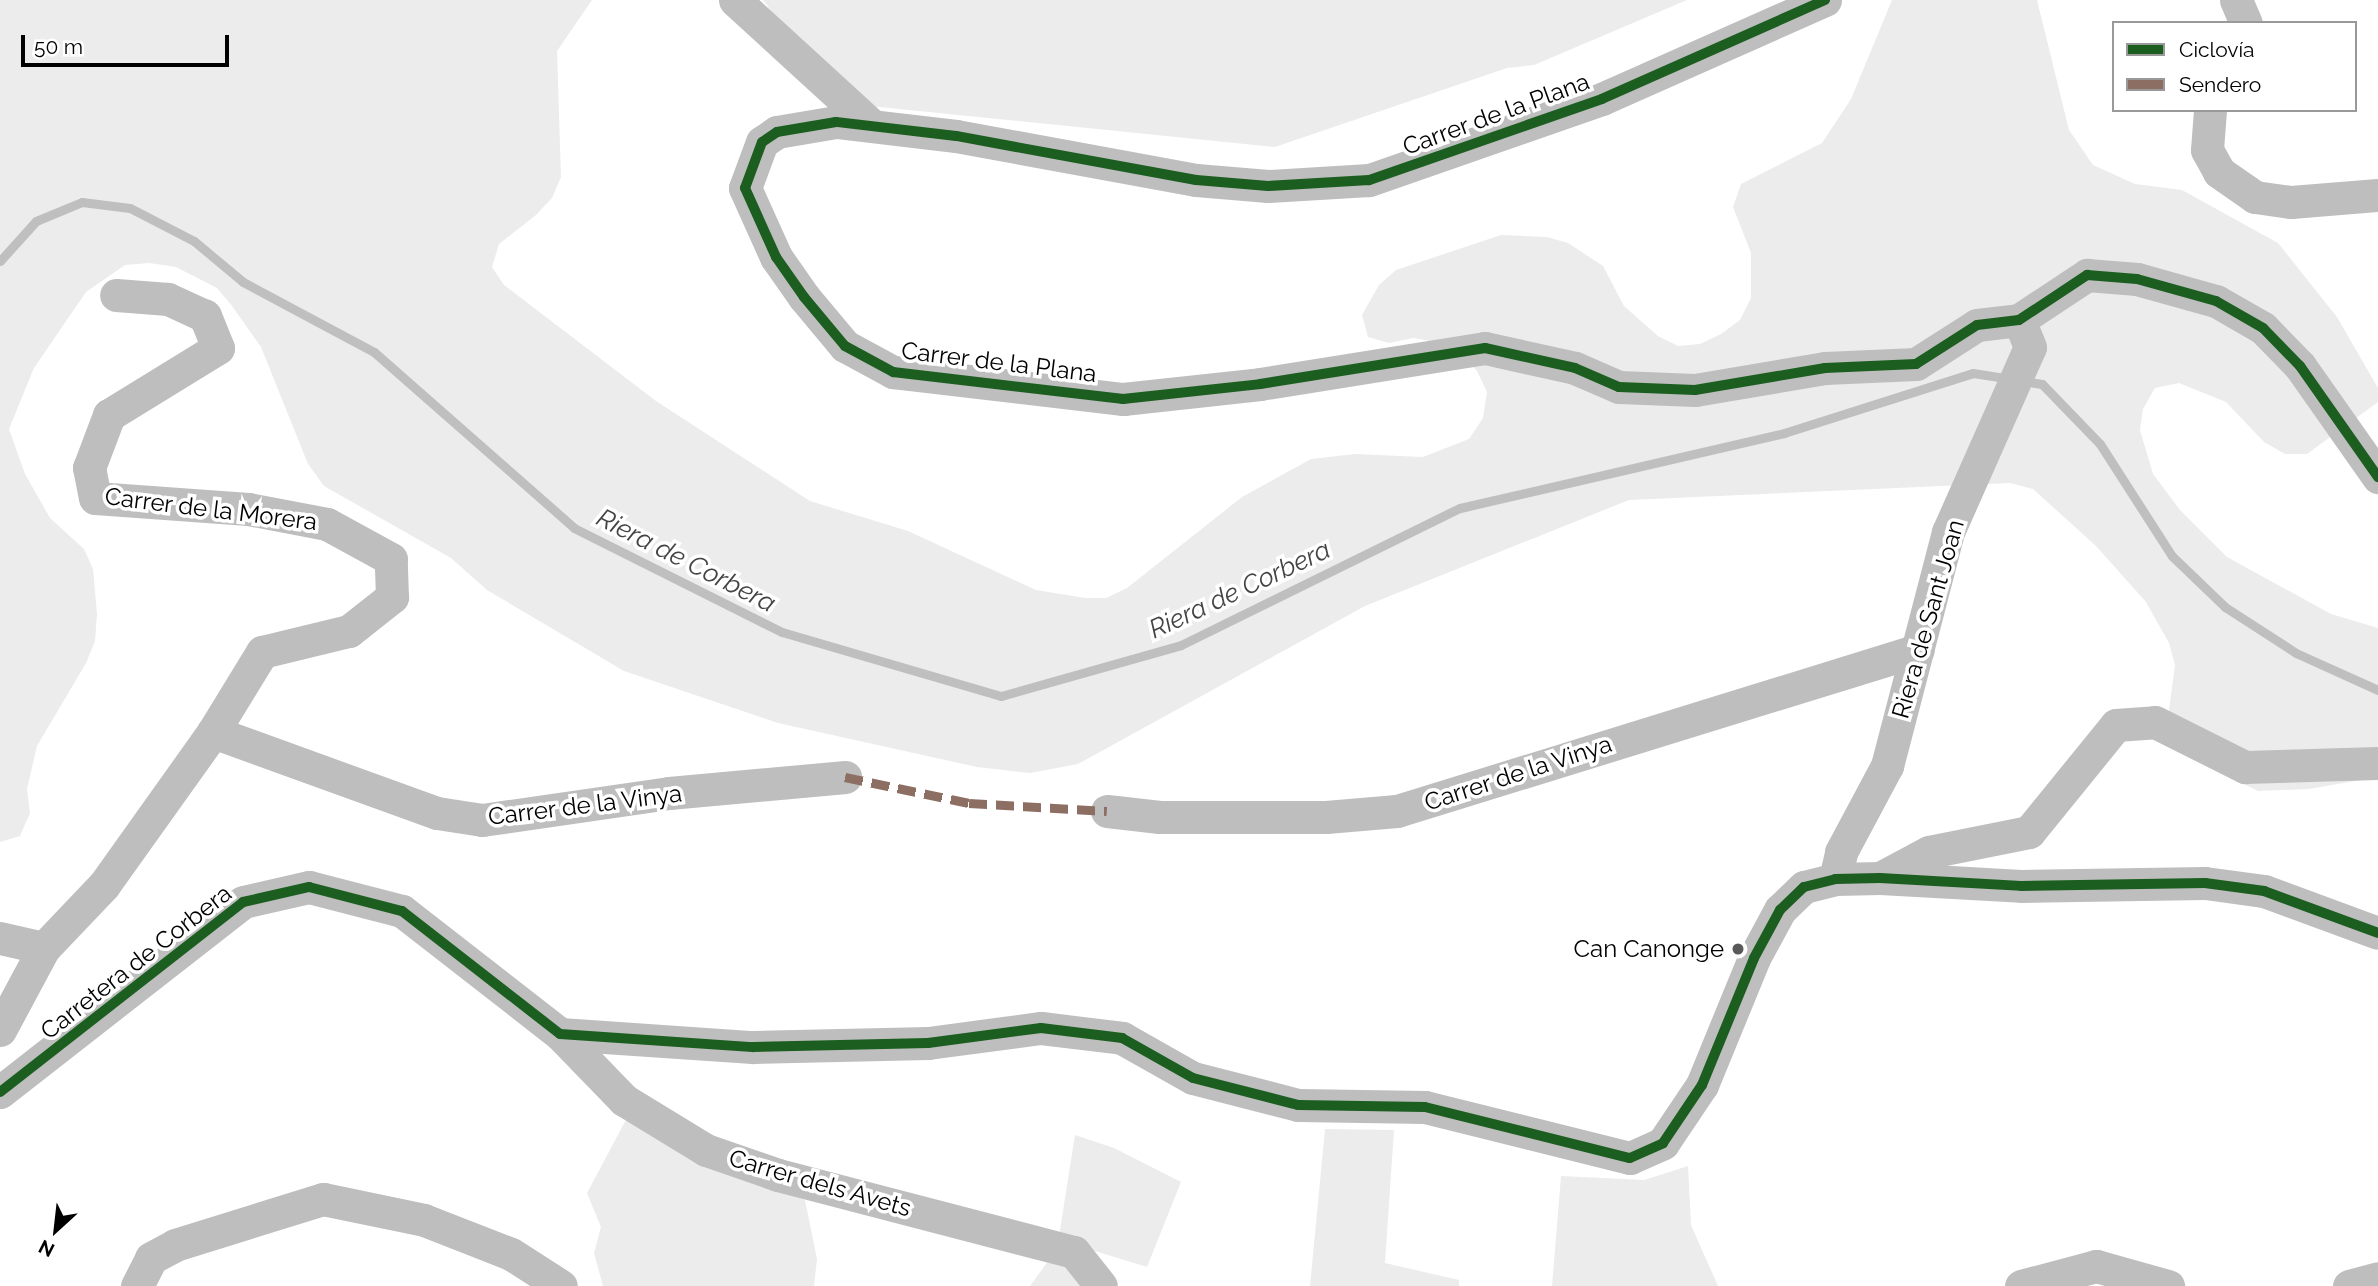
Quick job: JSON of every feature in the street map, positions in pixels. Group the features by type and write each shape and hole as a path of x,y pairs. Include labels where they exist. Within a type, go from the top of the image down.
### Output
{"street":[{"path":"734,0 869,123"},
{"name":"Carrer de la Plana","path":"1825,0 1601,99 1369,180 1268,186 1196,180 869,123 807,124 777,132 762,142 745,188 776,257 804,298 845,346 893,372 1124,399 1260,384 1485,348 1575,368 1619,387 1695,390 1825,368 1916,364 1977,325 2024,334 2087,275 2137,279 2216,300 2263,328 2300,366 2378,477"},
{"path":"2236,0 2245,21"},
{"path":"2210,112 2207,150 2219,172 2255,197 2291,202 2378,195"},
{"name":"Carrer de la Morera","path":"0,1030 44,948 104,885 213,732 262,652 349,631 392,597 391,559 327,524 248,509 95,498 89,468 109,415 218,348 205,316 168,299 116,295"},
{"name":"Riera de Sant Joan","path":"1835,879 1841,852 1888,766 1948,532 2010,391 2024,334"},
{"name":"Carrer de la Vinya","path":"1107,811 1160,817 1326,817 1397,811 1918,650"},
{"path":"1880,878 1929,852 2029,832 2116,725 2155,722 2245,767 2378,763"},
{"name":"Carrer de la Vinya","path":"213,732 437,813 482,820 669,793 845,777"},
{"path":"560,1034 753,1047 928,1043 1041,1028 1122,1038 1194,1078 1298,1105 1425,1107 1630,1158 1663,1143 1702,1086 1754,958 1780,910 1804,887 1835,879 1880,878 2059,885 2205,883 2264,891 2378,933"},
{"name":"Carrer dels Avets","path":"309,887 402,911 560,1034 624,1100 706,1150 778,1175 1074,1251 1101,1286"},
{"name":"Carretera de Corbera","path":"0,1092 243,902 309,887"},
{"path":"0,938 44,948"},
{"path":"137,1286 150,1258 175,1245 323,1199 424,1220 511,1254 561,1286"},
{"path":"2021,1286 2096,1266 2168,1286"},
{"path":"2349,1286 2378,1278"}],"shaded area":[{"path":"0,0 592,0 557,51 561,177 552,198 536,215 499,244 492,267 504,285 656,401 810,501 908,531 1036,590 1085,598 1106,598 1127,588 1242,497 1311,459 1355,454 1423,457 1469,439 1483,418 1487,392 1477,371 1459,353 1437,342 1413,338 1389,343 1368,337 1362,315 1379,285 1396,270 1501,235 1547,237 1568,243 1603,266 1624,306 1658,336 1678,346 1700,344 1721,334 1740,320 1751,298 1751,253 1733,207 1741,184 1822,143 1851,99 1892,0 2037,0 2069,130 2093,165 2135,184 2182,190 2278,243 2337,317 2378,388 2378,402 2307,454 2285,454 2264,442 2226,402 2179,383 2155,388 2143,409 2140,430 2153,474 2180,510 2227,557 2331,614 2378,628 2378,777 2309,789 2258,791 2212,768 2177,732 2169,710 2175,665 2169,643 2146,602 2096,546 2033,489 2010,483 1629,500 1365,606 1078,764 1030,773 977,767 778,723 624,671 487,590 451,558 324,486 308,464 261,347 232,306 217,288 176,267 149,263 125,265 86,292 34,368 9,429 25,474 50,518 84,549 93,569 97,614 95,641 86,663 37,746 27,789 30,813 20,836 0,842"},
{"path":"763,0 1687,0 1534,65 1507,68 1275,147 869,106 795,43"},
{"path":"628,1116 717,1167 805,1200 817,1259 814,1286 603,1286 594,1253 601,1227 587,1193"},
{"path":"1325,1129 1394,1130 1385,1263 1459,1280 1459,1286 1310,1286"},
{"path":"1075,1135 1114,1148 1181,1182 1147,1267 1095,1251 1086,1286 1030,1286 1057,1249"},
{"path":"1688,1166 1691,1225 1718,1286 1552,1286 1561,1176 1644,1180"}],"waterway":[{"name":"Riera de Corbera","path":"0,261 36,221 82,202 130,208 194,241 243,282 374,352 574,528 782,632 1001,696 1181,645 1460,508 1784,433 1973,373 2009,379"},
{"name":"Riera de Corbera","path":"2023,381 2042,384 2100,444 2172,556 2225,607 2296,653 2378,690"}],"marked path":[{"path":"845,777 969,803 1107,811"}],"cycle path":[{"path":"1825,0 1602,99 1369,180 1268,186 1196,180 956,136 836,122 777,132 762,142 745,188 776,257 804,297 845,346 893,372 1123,399 1260,384 1485,348 1575,368 1619,387 1695,390 1825,368 1916,364 1977,325 2019,320 2087,275 2137,279 2216,301 2263,328 2300,366 2378,477"},
{"path":"0,1092 243,902 309,887 402,911 560,1034 753,1047 928,1043 1041,1028 1122,1038 1193,1078 1298,1105 1425,1107 1630,1158 1663,1143 1702,1085 1754,958 1780,910 1804,887 1835,879 1880,878 2021,886 2205,883 2264,891 2378,933"}],"place":[{"name":"Can Canonge","path":"1738,949"}]}
